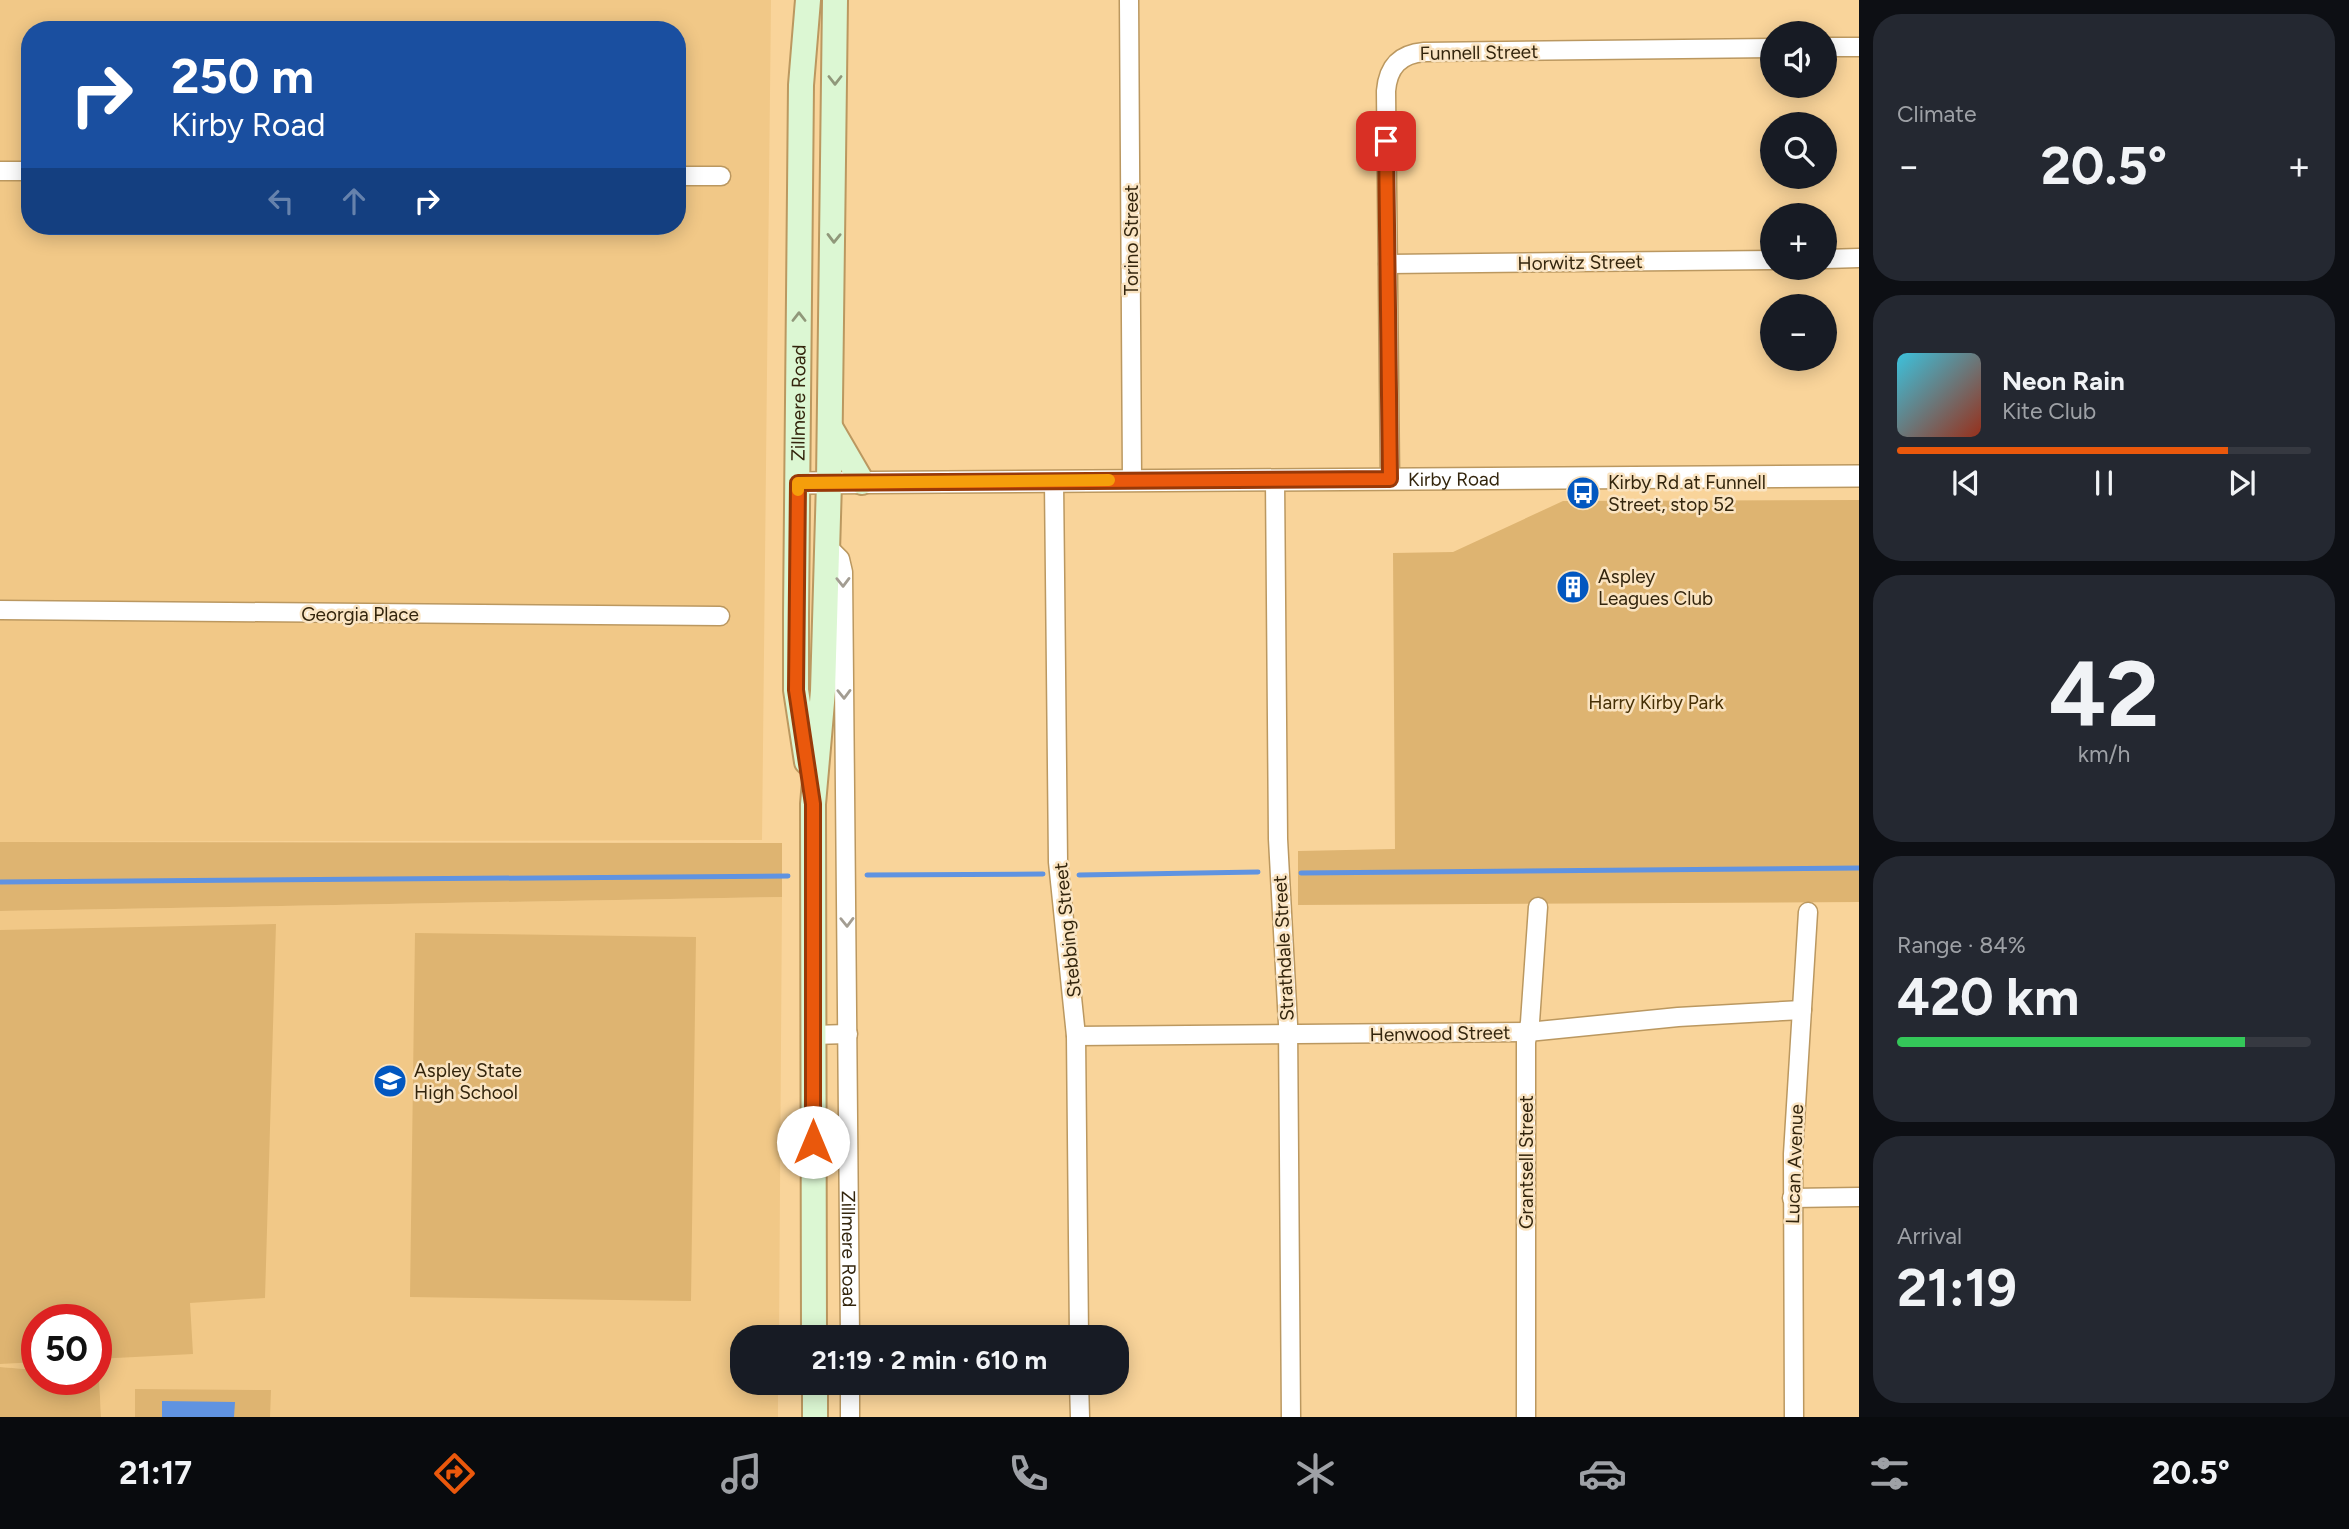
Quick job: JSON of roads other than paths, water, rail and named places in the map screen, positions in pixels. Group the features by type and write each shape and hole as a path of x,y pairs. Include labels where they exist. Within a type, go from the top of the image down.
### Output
{"main road":[{"name":"Zillmere Road","path":"808,0 801,85 796,690 813,804"},
{"name":"Zillmere Road","path":"814,1325 813,804 823,691 825,545 829,482 835,0"},
{"path":"829,426 862,482"},
{"path":"815,1395 815,1417"}],"street":[{"name":"Torino Street","path":"1129,0 1132,479"},
{"path":"1837,47 1859,47"},
{"name":"Funnell Street","path":"1390,479 1387,80 1394,64 1407,55 1760,48"},
{"path":"0,171 21,171"},
{"path":"686,176 721,176"},
{"path":"1837,259 1859,258"},
{"name":"Horwitz Street","path":"1388,264 1760,260"},
{"name":"Kirby Road","path":"798,483 1859,476"},
{"name":"Strathdale Street","path":"1275,479 1278,839 1288,1034 1291,1417"},
{"name":"Stebbing Street","path":"1055,481 1058,873 1076,1036 1079,1325"},
{"name":"Zillmere Road","path":"825,545 840,559 843,572 849,1325"},
{"name":"Georgia Place","path":"0,610 720,616"},
{"name":"Grantsell Street","path":"1526,1417 1528,1032 1538,907"},
{"name":"Lucan Avenue","path":"1794,1417 1792,1198 1808,912"},
{"name":"Henwood Street","path":"1076,1036 1528,1032 1678,1017 1802,1010"},
{"path":"812,1035 848,1034"},
{"path":"1792,1198 1859,1197"},
{"path":"850,1395 850,1417"},
{"path":"1079,1395 1080,1417"}],"water":[{"path":"162,1401 235,1402 234,1417 162,1417"}],"waterway":[{"path":"1301,873 1859,868"},
{"path":"1079,875 1258,872"},
{"path":"867,875 1043,874"},
{"path":"0,882 788,876"}],"place":[{"name":"Kirby Rd at Funnell Street, stop 52","path":"1583,493"},
{"name":"Aspley Leagues Club","path":"1573,587"},
{"name":"Aspley State High School","path":"390,1081"}],"park label":[{"name":"Harry Kirby Park","path":"1656,702"}]}
